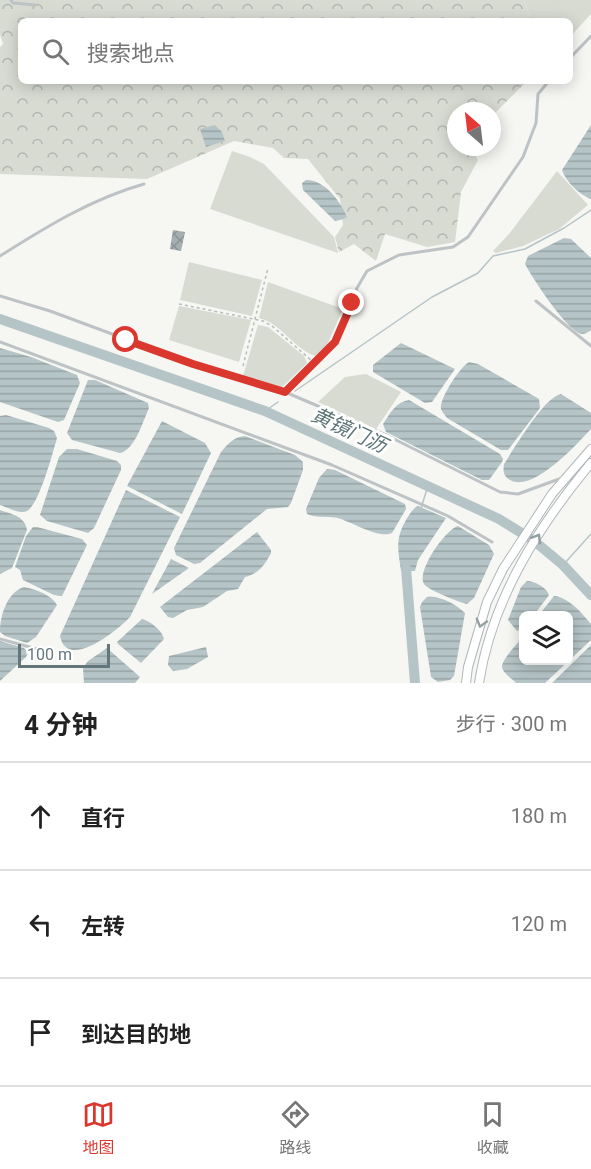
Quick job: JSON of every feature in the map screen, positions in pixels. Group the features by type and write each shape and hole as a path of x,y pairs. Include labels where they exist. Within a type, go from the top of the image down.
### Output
{"main road":[{"path":"466,683 468,668 487,602 503,569 552,494 591,449"},
{"path":"479,683 499,606 513,576 550,516 590,465"}],"lane":[{"path":"11,0 13,3 36,5"},
{"path":"573,54 591,36"},
{"path":"285,392 335,342 357,288 367,271 399,255 453,247 468,237 523,157 536,123 538,94 546,84"},
{"path":"0,256 54,222 90,203 144,184"},
{"path":"0,296 50,311 193,364 285,392 386,435 500,492 518,494 567,476"},
{"path":"536,301 591,346"},
{"path":"0,342 332,465 448,516 492,542"},
{"path":"576,467 583,473"},
{"path":"0,639 37,649"}],"path":[{"path":"243,366 268,268"},
{"path":"179,304 255,319 272,326 312,362"}],"green space":[{"path":"0,0 524,0 532,18 18,18 18,84 524,84 501,107 501,102 447,102 447,156 476,156 478,160 461,192 455,242 427,247 385,234 376,261 354,244 339,252 335,237 343,225 340,199 308,159 284,158 273,148 234,141 147,179 0,174 0,47 3,44 0,35"},
{"path":"524,0 591,0 591,14 573,34 573,18 532,18"},
{"path":"232,151 264,164 334,237 338,253 210,209"},
{"path":"557,171 588,205 559,229 523,246 496,253 493,251 509,234"},
{"path":"189,262 262,280 252,316 180,300"},
{"path":"268,282 343,309 327,345 315,356 300,347 274,325 259,318"},
{"path":"179,306 251,320 239,362 169,340"},
{"path":"258,325 268,327 304,356 307,363 282,387 243,376"},
{"path":"366,374 401,392 376,429 318,402 345,377"}],"shaded area":[{"path":"215,125 222,132 225,141 206,147 200,129"},
{"path":"591,125 591,199 574,188 562,170"},
{"path":"306,180 319,183 331,192 347,217 335,221 303,190 302,183"},
{"path":"564,238 571,239 591,258 591,330 583,334 576,331 559,314 525,264 528,256"},
{"path":"401,343 455,369 432,402 425,403 373,372 373,365"},
{"path":"0,348 77,375 80,383 64,420 58,422 0,402"},
{"path":"469,362 478,364 539,399 540,408 508,450 501,450 447,418 441,410 441,404 451,384"},
{"path":"88,380 95,380 148,403 149,408 138,434 125,451 120,453 72,440 67,433"},
{"path":"561,394 591,413 591,429 542,474 520,482 510,480 504,473 504,464 546,404"},
{"path":"409,400 500,454 502,462 489,480 482,480 386,432 383,424 391,412 400,403"},
{"path":"6,415 49,428 54,431 57,438 41,489 32,507 24,512 0,505 0,416"},
{"path":"162,421 205,443 211,453 182,514 127,486"},
{"path":"245,436 295,455 303,462 303,470 291,503 288,507 267,509 200,563 194,564 176,555 174,548 221,452 234,439"},
{"path":"67,449 77,449 117,461 121,465 121,470 94,528 88,533 47,521 40,515 59,457"},
{"path":"327,469 335,470 405,504 406,509 392,533 381,534 337,518 307,514 306,509 319,478"},
{"path":"126,490 180,517 130,617 105,638 82,649 72,650 65,646 60,636"},
{"path":"418,506 446,518 418,560 415,571 401,571 398,551 400,533 410,514"},
{"path":"0,510 20,519 26,525 27,530 12,568 0,574"},
{"path":"458,526 489,545 494,554 474,598 467,604 431,589 424,584 423,578 428,561 440,542 446,534"},
{"path":"33,527 82,539 87,545 62,596 54,595 23,580 20,570 15,567 26,536"},
{"path":"257,532 271,550 261,568 245,577 238,589 227,591 203,607 187,610 173,618 168,617 160,607"},
{"path":"171,559 189,568 152,594"},
{"path":"527,581 534,582 546,590 549,595 537,611 519,611 519,630 517,631 508,620 521,587"},
{"path":"24,587 47,595 57,605 36,637 27,643 5,636 0,632 1,619 9,599"},
{"path":"554,596 569,602 591,624 591,640 573,657 573,611 542,611"},
{"path":"427,597 437,597 447,601 465,613 454,676 450,680 438,682 431,677 420,607"},
{"path":"142,619 155,626 164,639 141,663 117,642"},
{"path":"0,641 24,648 28,653 0,681"},
{"path":"519,642 519,665 564,665 545,683 516,683 502,667 507,656"},
{"path":"591,645 591,683 552,683 573,665"},
{"path":"206,647 208,657 187,669 173,671 168,665 169,656"},
{"path":"107,648 140,677 135,683 84,683 83,668 88,661"}],"building":[{"path":"173,230 185,232 181,251 170,249"}],"waterway":[{"path":"295,391 432,297 478,273 493,256 525,249 591,210"},
{"name":"黄镜门沥","path":"0,319 265,411 499,519 533,540 563,565 591,595"},
{"path":"265,411 278,402"},
{"path":"421,508 428,486"},
{"path":"563,565 591,534"},
{"path":"406,568 415,683"}],"route":[{"path":"126,340 193,364 285,392 335,342 352,303"}]}
